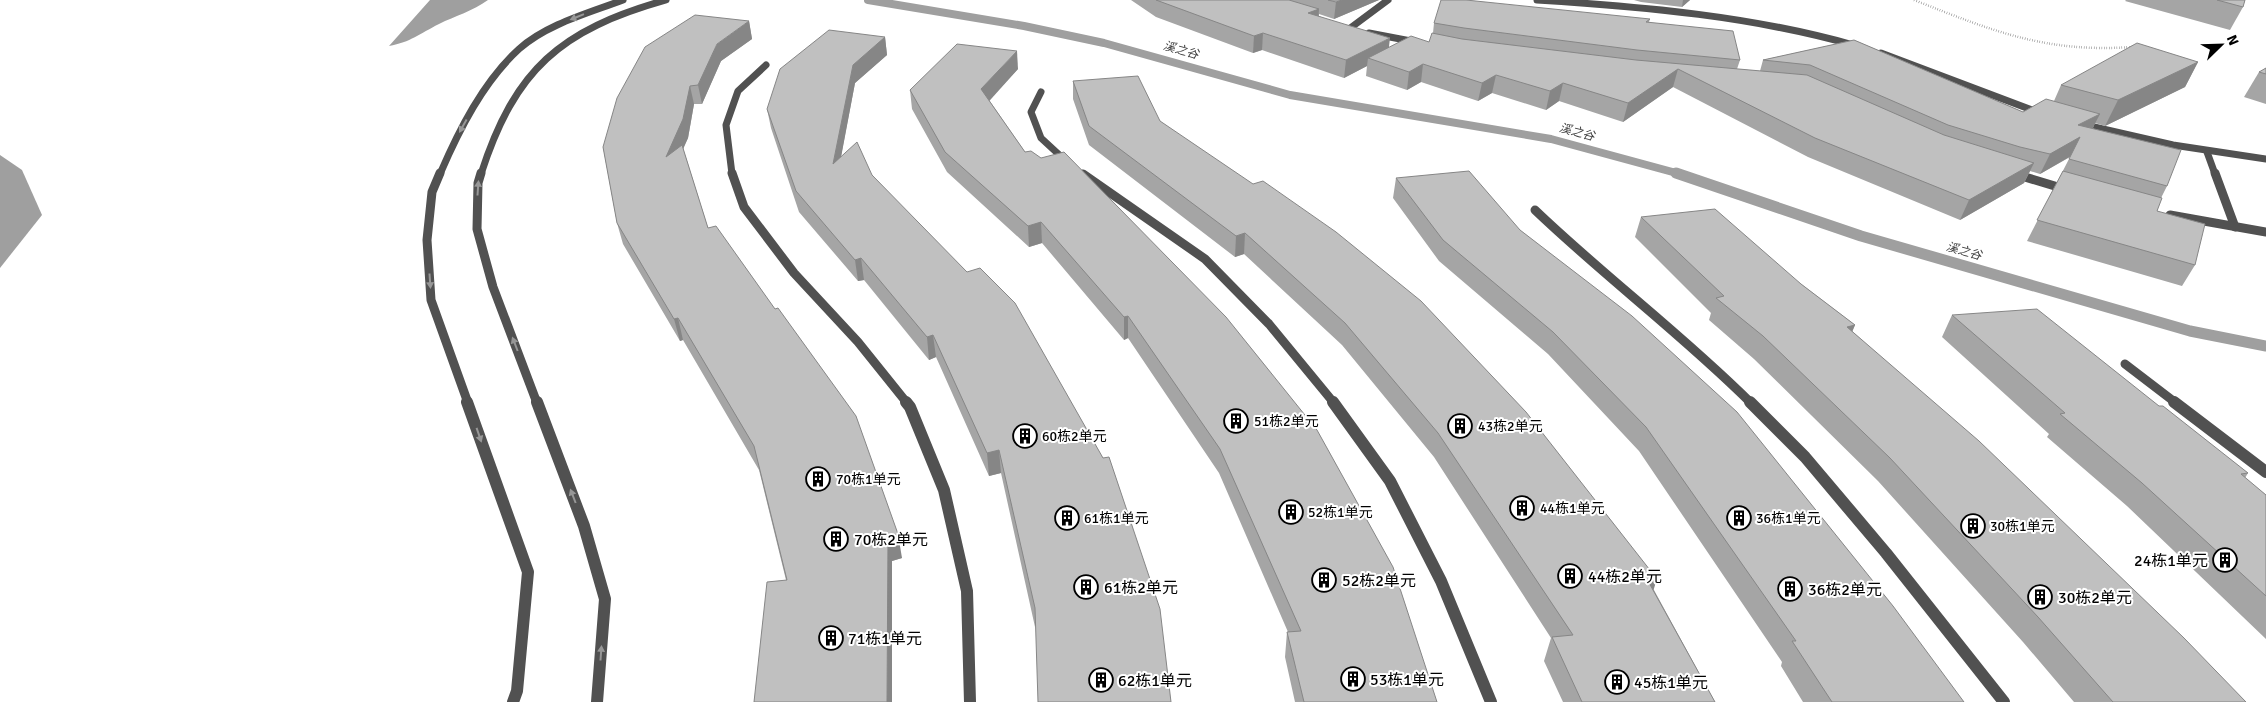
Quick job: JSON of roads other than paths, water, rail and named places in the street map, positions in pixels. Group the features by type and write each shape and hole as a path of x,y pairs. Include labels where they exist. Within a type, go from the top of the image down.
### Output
{"street":[{"path":"513,702 517,691 528,572 431,300 427,240 432,192 451,148 476,104 498,72 520,48 546,31 623,0"},
{"path":"597,702 605,599 584,526 493,287 478,229 478,183 493,137 516,94 539,64 568,41 596,26 638,8 666,0"},
{"path":"1350,29 1388,0"},
{"path":"1537,0 1683,11 1770,24 1866,48"},
{"path":"1340,26 1421,43"},
{"path":"1875,51 2044,114"},
{"path":"766,65 738,92 726,125 730,169 744,207 794,273 858,342 910,407 944,490 967,591 970,702"},
{"path":"1041,92 1031,112 1040,138 1073,167 1205,259 1269,324 1325,390 1390,481 1441,581 1491,702"},
{"path":"2072,122 2126,137 2207,152 2266,159"},
{"path":"2207,152 2235,226"},
{"path":"2002,170 2077,193"},
{"path":"1535,210 1576,249 1715,367 1805,457 1886,553 2004,702"},
{"path":"2160,214 2266,232"},
{"path":"2125,364 2266,472"}],"waterway":[{"name":"溪之谷","path":"868,0 1024,26 1104,43 1290,95 1551,139 1680,174"},
{"name":"溪之谷","path":"1676,173 1861,236 2190,331 2266,346"}],"place":[{"name":"51栋2单元","path":"1236,421"},
{"name":"43栋2单元","path":"1460,426"},
{"name":"60栋2单元","path":"1025,436"},
{"name":"70栋1单元","path":"818,479"},
{"name":"44栋1单元","path":"1522,508"},
{"name":"52栋1单元","path":"1291,512"},
{"name":"61栋1单元","path":"1067,518"},
{"name":"36栋1单元","path":"1739,518"},
{"name":"30栋1单元","path":"1973,526"},
{"name":"70栋2单元","path":"836,539"},
{"name":"24栋1单元","path":"2225,560"},
{"name":"44栋2单元","path":"1570,576"},
{"name":"52栋2单元","path":"1324,580"},
{"name":"61栋2单元","path":"1086,587"},
{"name":"36栋2单元","path":"1790,589"},
{"name":"30栋2单元","path":"2040,597"},
{"name":"71栋1单元","path":"831,638"},
{"name":"53栋1单元","path":"1353,679"},
{"name":"62栋1单元","path":"1101,680"},
{"name":"45栋1单元","path":"1617,682"}]}
